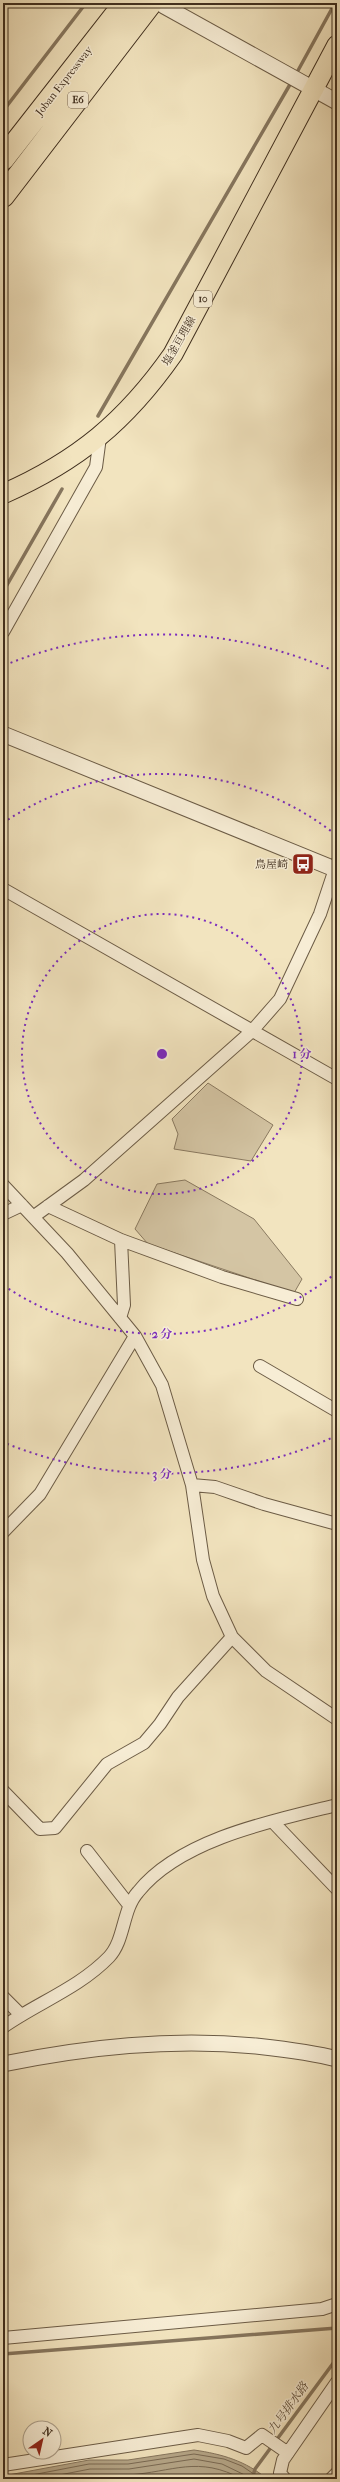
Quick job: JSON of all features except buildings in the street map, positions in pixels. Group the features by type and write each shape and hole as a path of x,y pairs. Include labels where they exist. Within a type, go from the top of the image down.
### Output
{"highway":[{"name":"Joban Expressway","path":"3,159 124,3"},
{"name":"Joban Expressway","path":"3,196 158,5"}],"main road":[{"name":"塩釜亘理線","path":"3,494 50,472 100,437 134,404 173,354 310,87 337,45"}],"street":[{"path":"158,5 337,102"},
{"path":"3,632 96,467 100,437"},
{"path":"3,734 337,868 314,928 280,999 252,1031 82,1182 33,1217"},
{"path":"3,889 337,1079"},
{"path":"3,1185 67,1253 135,1336 162,1385 192,1485 202,1560 215,1602 232,1637 266,1671 337,1720"},
{"path":"3,1214 22,1205"},
{"path":"48,1206 121,1240 222,1277 297,1300"},
{"path":"120,1318 124,1305 121,1240"},
{"path":"3,1532 40,1494 135,1336"},
{"path":"260,1366 337,1410"},
{"path":"192,1485 215,1486 264,1504 337,1524"},
{"path":"3,1791 40,1829 55,1828 107,1764 144,1743 160,1724 178,1697 232,1637"},
{"path":"3,2028 21,2015 84,1979 110,1956 118,1941 129,1905 150,1878 188,1853 236,1831 337,1805"},
{"path":"273,1822 337,1889"},
{"path":"86,1851 129,1905"},
{"path":"3,1998 21,2015"},
{"path":"3,2064 65,2051 136,2044 184,2042 275,2048 337,2059"},
{"path":"3,2338 322,2309 337,2304"},
{"path":"285,2479 280,2473 285,2451 337,2382"},
{"path":"3,2465 198,2435 228,2441 246,2448 262,2435 285,2451"},
{"path":"331,2479 337,2473"}],"shaded area":[{"path":"208,1083 273,1125 251,1161 174,1149 178,1134 172,1119"},
{"path":"185,1180 254,1219 302,1279 294,1293 148,1244 135,1229 157,1184"}],"water":[{"path":"194,2450 233,2459 251,2467 267,2479 3,2479 3,2476 89,2460 128,2460"}],"waterway":[{"path":"3,111 86,3"},
{"path":"295,76 335,3"},
{"path":"98,416 292,81"},
{"path":"3,592 62,489"},
{"path":"3,2354 337,2328"},
{"name":"九号排水路","path":"252,2479 255,2469 337,2358"}],"place":[{"name":"鳥屋崎","path":"303,864"}]}
